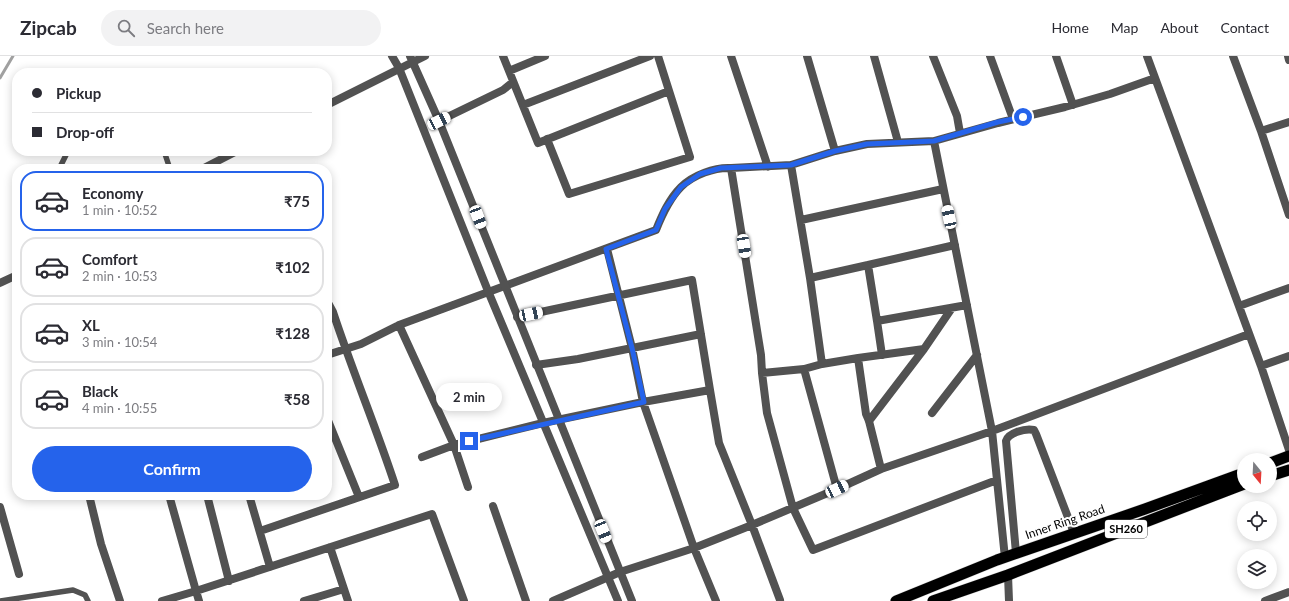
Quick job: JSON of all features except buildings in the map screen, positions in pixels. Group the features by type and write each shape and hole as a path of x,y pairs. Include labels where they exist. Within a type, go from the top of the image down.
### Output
{"highway":[{"path":"1277,460 1289,456"},
{"path":"1277,474 1289,470"},
{"name":"Inner Ring Road","path":"896,601 1016,553 1237,475"},
{"name":"SH260","path":"933,601 1008,575 1237,487"}],"street":[{"path":"392,56 399,68 488,291 618,601"},
{"path":"332,102 399,68 412,59 425,56"},
{"path":"503,56 538,143 668,91"},
{"path":"509,71 545,56"},
{"path":"523,105 650,56"},
{"path":"547,139 569,194 690,157 658,56"},
{"path":"731,56 768,167"},
{"path":"807,56 835,151"},
{"path":"874,56 898,142"},
{"path":"933,56 956,116 960,133"},
{"path":"990,56 1013,119"},
{"path":"1056,56 1073,104"},
{"path":"1147,56 1261,366 1289,450"},
{"path":"1233,56 1261,131 1289,215"},
{"path":"1288,56 1289,60"},
{"path":"412,59 439,121 632,601"},
{"path":"332,353 360,344 398,324 656,230 665,209 681,187 700,174 721,168 791,165 835,151 867,144 934,141 1110,94 1155,78"},
{"path":"439,121 503,90 513,82 514,84"},
{"path":"1261,131 1289,122"},
{"path":"934,141 992,431 1005,558"},
{"path":"212,164 227,156"},
{"path":"791,165 801,220 822,364"},
{"path":"732,168 761,355 767,414 793,508 813,550 997,480"},
{"path":"801,220 943,189"},
{"path":"810,278 955,245"},
{"path":"606,249 632,348 644,402 694,548 716,601"},
{"path":"868,265 882,355"},
{"path":"0,283 12,277"},
{"path":"517,317 692,280 719,443 780,600"},
{"path":"1239,306 1289,288"},
{"path":"877,321 967,305"},
{"path":"869,421 924,349 952,308"},
{"path":"260,531 395,485 381,441 332,318"},
{"path":"398,324 454,445 468,487"},
{"path":"536,365 578,359 701,334"},
{"path":"554,601 620,572 694,548 752,525 881,469 992,431 1249,334"},
{"path":"762,373 804,369 822,364 924,349"},
{"path":"932,413 977,355"},
{"path":"1261,366 1289,356"},
{"path":"858,358 866,414 881,469"},
{"path":"804,369 837,489"},
{"path":"422,457 454,445 559,420 710,390"},
{"path":"1016,553 1006,441 1010,434 1029,429 1034,430 1074,533"},
{"path":"332,430 359,497"},
{"path":"89,500 101,544 120,601"},
{"path":"170,500 199,601"},
{"path":"209,500 229,580"},
{"path":"251,500 270,567"},
{"path":"493,506 526,601"},
{"path":"0,507 19,574"},
{"path":"162,601 196,592 432,514 464,601"},
{"path":"330,547 348,601"},
{"path":"1008,575 1008,601"},
{"path":"304,601 344,588"},
{"path":"1271,600 1289,592"}],"lane":[{"path":"0,601 73,590 85,595 88,601"}],"waterway":[{"path":"0,78 13,56"}],"route":[{"path":"469,441 644,402 632,348 606,249 656,230 665,209 681,187 700,174 721,168 791,165 835,151 867,144 934,141 998,122 1023,117"}]}
